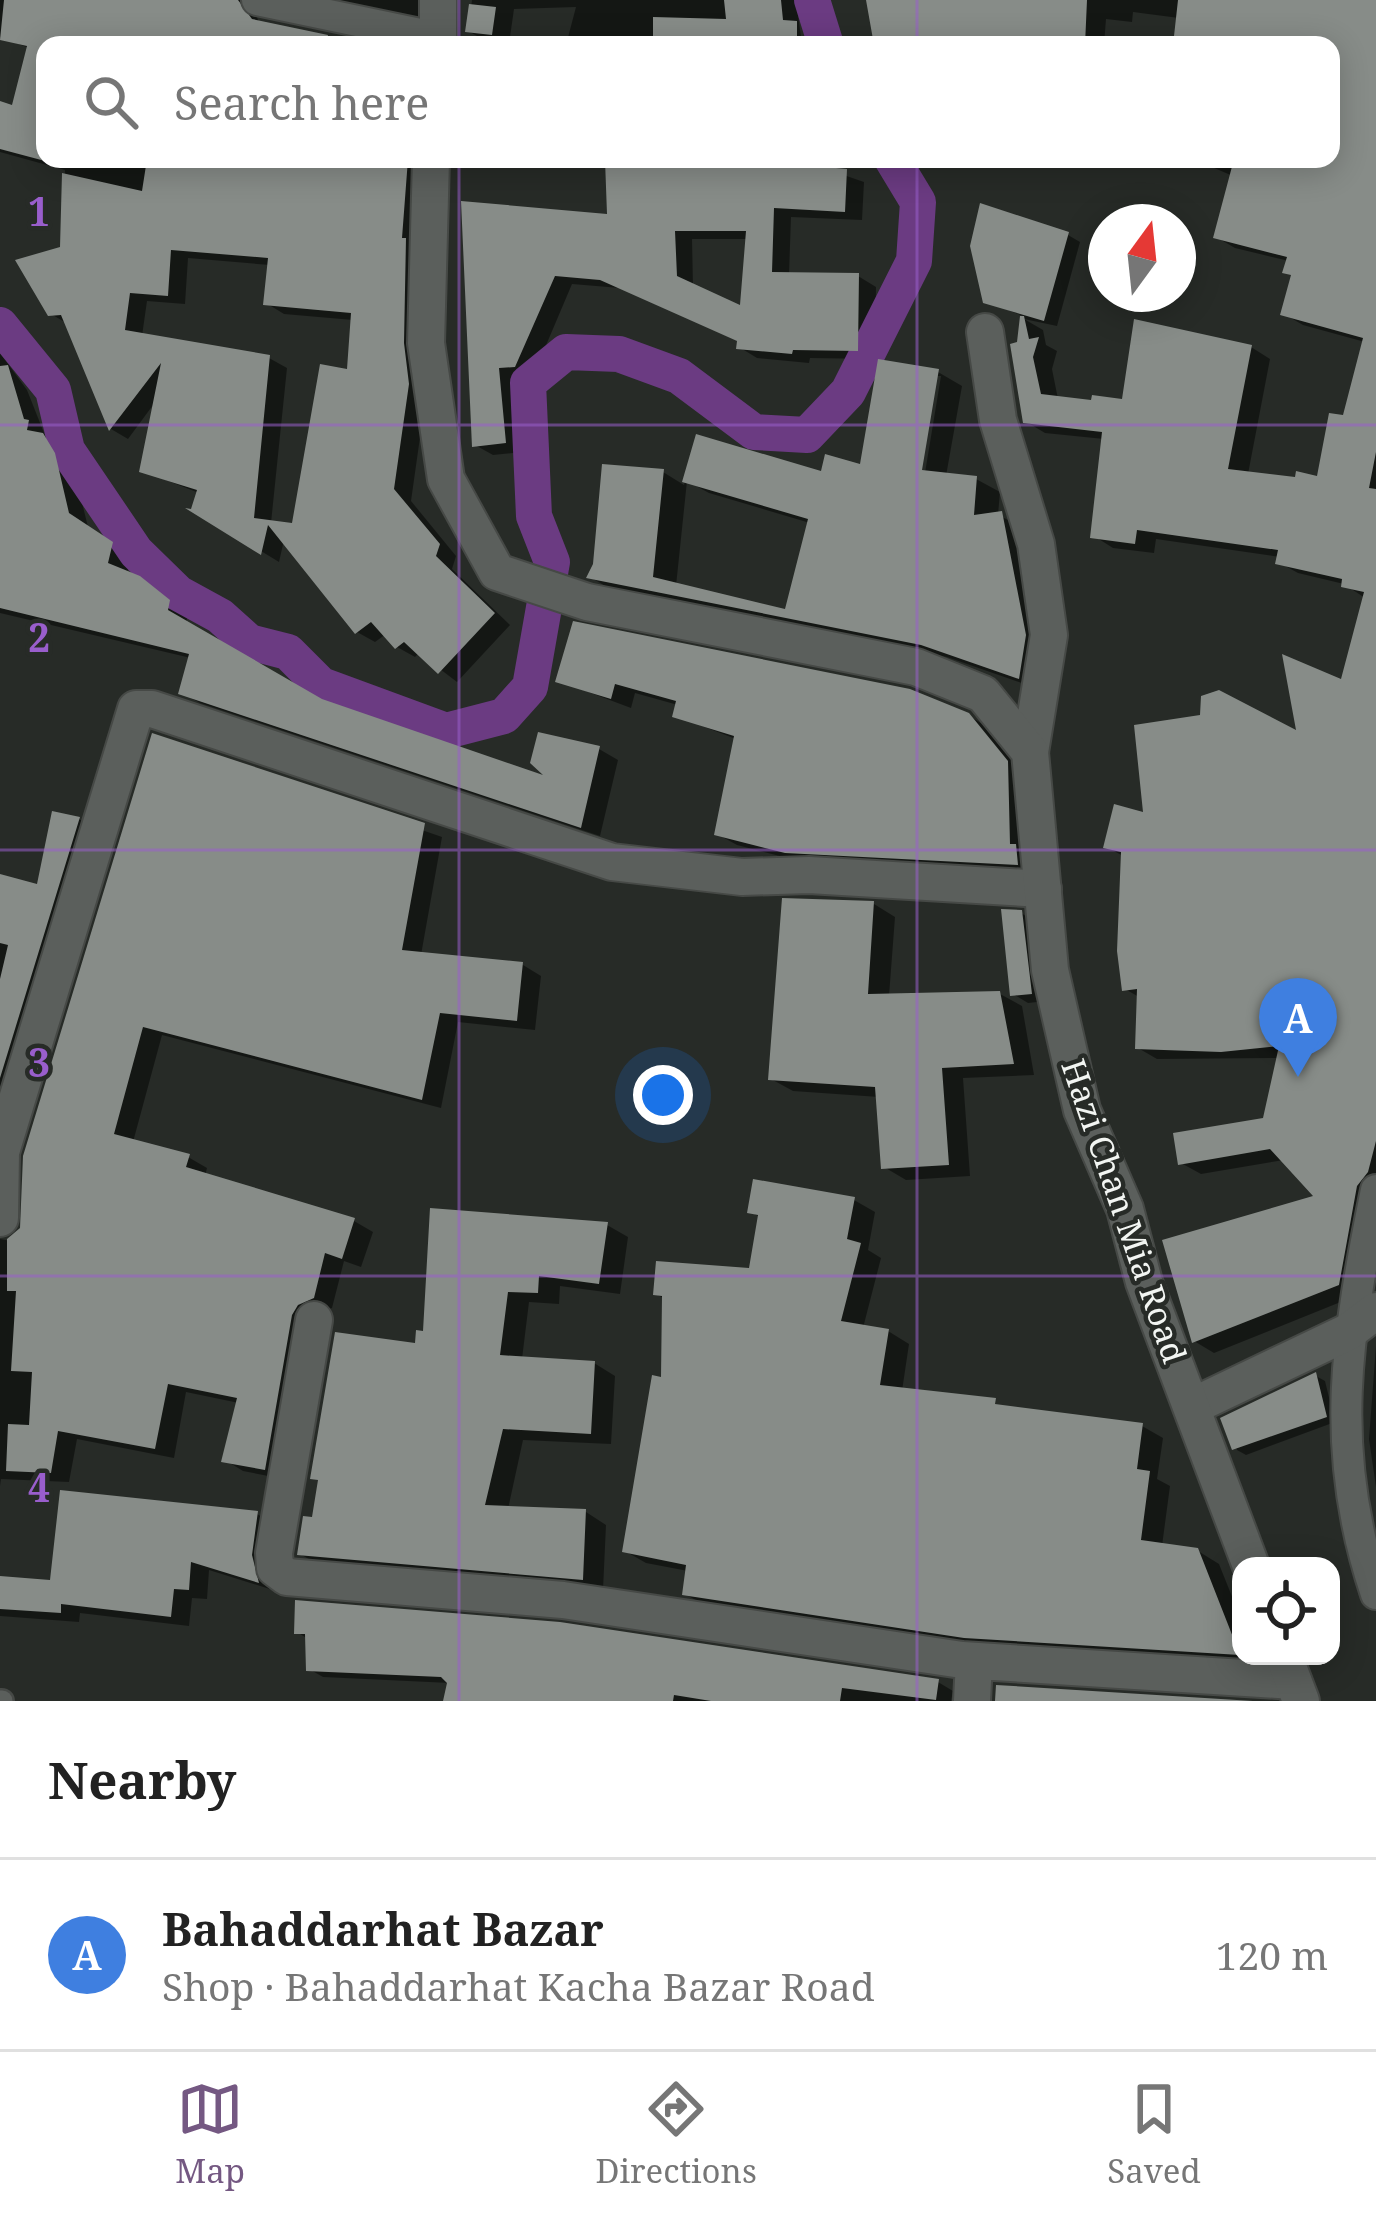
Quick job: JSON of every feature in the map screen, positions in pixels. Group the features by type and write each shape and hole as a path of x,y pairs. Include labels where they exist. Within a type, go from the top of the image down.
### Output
{"street":[{"path":"257,0 416,36"},
{"path":"438,0 438,36"},
{"path":"431,168 426,343 443,461 446,479 497,572 587,602 916,667 983,694 1030,752"},
{"name":"Hazi Chan Mia Road","path":"986,332 998,420 1036,544 1049,635 1030,752 1050,970 1082,1110 1125,1209 1144,1282 1247,1557"},
{"path":"0,1218 1,1152 136,709 152,709 612,862 742,877 809,875 1043,889"},
{"path":"1376,1190 1344,1428 1376,1594"},
{"path":"314,1320 274,1553 275,1568 287,1577 563,1600 974,1661 1293,1679"},
{"path":"1192,1406 1362,1321"},
{"path":"972,1701 974,1661"}],"building":[{"path":"4,0 238,0 252,19 328,35 36,36 36,159 0,149 0,101 12,105 27,46 0,40"},
{"path":"724,0 781,0 783,20 797,21 797,36 653,36 653,17 726,19"},
{"path":"866,0 1087,0 1085,36 872,36"},
{"path":"1178,0 1376,0 1376,452 1369,488 1376,489 1376,1141 1368,1172 1357,1186 1339,1285 1192,1343 1162,1240 1313,1196 1270,1149 1178,1165 1173,1133 1263,1118 1279,1046 1221,1052 1135,1049 1137,989 1122,991 1117,951 1121,852 1103,848 1114,804 1143,812 1134,725 1200,715 1201,696 1219,690 1296,730 1282,654 1341,679 1364,592 1341,587 1342,579 1275,564 1278,550 1137,530 1135,544 1090,538 1102,432 1023,423 1010,344 1017,342 1020,316 1024,316 1029,339 1039,337 1033,357 1041,394 1091,400 1092,395 1122,399 1134,319 1252,345 1228,469 1295,477 1296,471 1317,476 1329,413 1343,415 1363,338 1280,315 1291,275 1282,273 1287,257 1213,238 1232,168 1340,168 1340,36 1174,36"},
{"path":"469,4 496,7 492,35 465,32"},
{"path":"146,168 407,168 402,238 406,238 404,343 409,384 394,489 440,544 436,556 495,613 438,674 404,642 395,649 371,622 355,634 268,525 261,555 185,508 191,509 197,490 139,472 161,363 109,431 61,315 48,316 15,260 60,247 62,173 142,191","holes":["171,250 268,258 263,305 351,313 347,369 320,364 292,523 254,518 270,355 125,330 130,293 168,296"]},
{"path":"605,168 847,169 845,212 774,208 772,272 859,273 858,351 793,350 792,354 736,349 737,341 600,280 555,276 515,367 499,368 506,443 472,447 461,201 607,214","holes":["675,231 746,231 740,305 677,276"]},
{"path":"980,203 1069,232 1044,321 983,303 970,246"},
{"path":"878,359 939,369 922,470 977,476 974,515 1002,511 1026,635 1019,679 921,645 586,578 593,564 602,464 664,469 653,577 785,609 808,519 682,482 696,434 821,471 825,454 860,464"},
{"path":"8,365 24,419 29,420 27,430 43,433 55,453 69,513 113,542 108,563 140,576 170,600 168,610 322,699 543,775 530,763 538,732 600,746 581,828 178,694 189,654 0,608 0,366"},
{"path":"573,621 910,689 969,713 1008,761 1010,844 1016,844 1018,865 785,853 714,835 734,736 672,717 676,701 615,684 611,699 555,682"},
{"path":"152,733 425,823 402,950 523,962 517,1021 440,1013 422,1100 143,1027 114,1134 190,1154 186,1167 355,1218 342,1259 325,1253 314,1298 298,1305 292,1315 265,1470 221,1462 237,1398 168,1384 155,1449 58,1431 51,1473 6,1471 8,1424 29,1425 32,1372 11,1371 16,1291 7,1291 7,1239 20,1228 23,1156"},
{"path":"52,811 80,817 0,1078 0,979 8,945 0,943 0,874 37,884"},
{"path":"782,898 874,901 868,994 1000,991 1014,1064 942,1068 949,1165 881,1169 875,1087 768,1080"},
{"path":"1001,909 1022,910 1032,994 1010,996"},
{"path":"753,1179 855,1197 847,1239 861,1243 841,1321 889,1329 880,1385 996,1398 995,1404 1143,1423 1137,1469 1150,1471 1141,1540 1198,1548 1232,1635 1232,1655 964,1638 682,1595 686,1565 622,1552 652,1375 661,1377 662,1296 653,1295 656,1261 749,1268 758,1215 747,1213"},
{"path":"430,1208 608,1222 599,1284 539,1276 538,1293 508,1292 500,1355 595,1361 591,1434 503,1429 485,1505 586,1509 583,1580 297,1555 303,1516 312,1517 318,1480 310,1479 335,1332 415,1343 416,1330 423,1331"},
{"path":"1316,1372 1327,1417 1232,1450 1220,1418"},
{"path":"60,1490 258,1511 252,1555 259,1583 191,1562 189,1590 174,1589 171,1617 61,1604 61,1613 0,1609 0,1576 50,1580"},
{"path":"295,1600 560,1622 939,1679 936,1700 842,1688 840,1701 711,1701 674,1695 673,1701 443,1701 447,1683 441,1677 306,1671 305,1634 294,1634"},
{"path":"996,1685 1253,1701 995,1701"}],"waterway":[{"path":"812,0 823,36"},
{"path":"0,325 53,390 67,450 136,552 178,593 220,616 249,642 288,652 321,685 446,731 504,716 530,687 552,562 534,516 528,383 566,352 619,354 679,376 754,432 807,435 848,392 914,261 918,202 897,168"}],"place":[{"name":"Bahaddarhat Bazar","path":"1298,1077"}]}
